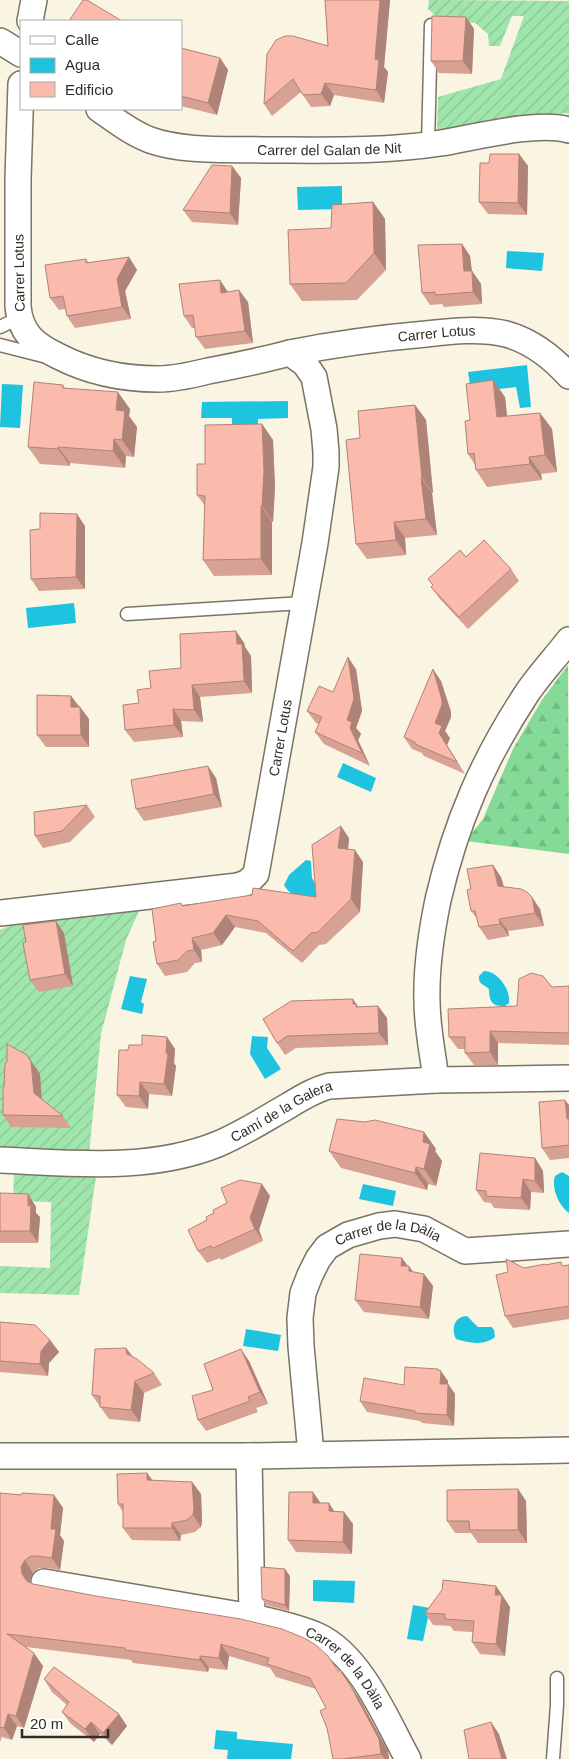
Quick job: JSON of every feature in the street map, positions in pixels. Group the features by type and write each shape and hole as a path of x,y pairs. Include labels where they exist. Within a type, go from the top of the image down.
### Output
{"street":[{"path":"30,20 34,0"},
{"path":"0,41 20,53"},
{"name":"Carrer Lotus","path":"20,110 10,323 41,348 75,365 95,371 160,379 197,374 334,345 453,331 485,330 507,334 526,342 540,350 569,376"},
{"name":"Carrer del Galan de Nit","path":"100,110 126,128 150,140 213,150 398,148 428,145 529,128 569,130"},
{"name":"Carrer Lotus","path":"0,912 238,886 248,882 256,874 315,543 326,452 314,377 305,364 290,353"},
{"path":"436,1080 427,1003 428,958 438,900 458,830 469,798 487,760 505,729 528,692 569,640"},
{"name":"Camí de la Galera","path":"0,1160 110,1164 161,1159 201,1150 217,1144 318,1089 339,1085 436,1080 569,1078"},
{"name":"Carrer de la Dàlia","path":"311,1454 300,1318 303,1293 318,1259 327,1248 348,1235 379,1226 395,1224 424,1230 465,1251 569,1244"},
{"path":"0,1456 249,1456 569,1450"},
{"path":"249,1456 252,1617"},
{"name":"Carrer de la Dàlia","path":"44,1582 252,1617 290,1626 319,1636 355,1666 368,1685 408,1759"}],"lane":[{"path":"428,145 431,25"},
{"path":"0,345 75,365"},
{"path":"127,614 303,603"},
{"path":"553,1759 557,1678"}],"green space":[{"path":"429,0 569,1 569,114 437,131 438,97 501,79 524,16 512,16 500,46 489,46 488,34 475,23 441,21 428,9"},
{"path":"568,665 569,854 466,841 483,819 513,749 542,700"},
{"path":"138,907 139,911 126,940 101,1034 89,1153 0,1146 0,930 19,922"},
{"path":"14,1174 96,1176 79,1295 0,1293 0,1266 50,1268 51,1202 13,1201"}],"water":[{"path":"342,186 342,209 298,210 297,187"},
{"path":"507,251 544,253 542,271 506,268"},
{"path":"527,365 531,407 520,408 516,387 471,392 468,372"},
{"path":"2,384 23,385 20,428 0,427"},
{"path":"288,401 288,418 258,419 258,425 232,426 232,418 201,418 202,402"},
{"path":"74,603 76,623 28,628 26,608"},
{"path":"343,763 376,778 371,792 337,777"},
{"path":"306,860 311,861 312,878 320,892 321,901 295,895 284,885 289,875"},
{"path":"484,971 494,974 506,987 509,1003 505,1006 494,1004 490,997 489,989 479,981 479,976"},
{"path":"130,976 147,979 141,1002 144,1004 142,1014 121,1009"},
{"path":"252,1036 268,1037 267,1048 281,1069 265,1079 250,1054"},
{"path":"562,1172 569,1176 569,1213 559,1201 554,1186 555,1176"},
{"path":"363,1184 396,1191 393,1206 359,1199"},
{"path":"467,1316 478,1327 492,1327 495,1337 481,1343 456,1339 454,1327 456,1321"},
{"path":"246,1329 281,1335 278,1351 243,1346"},
{"path":"313,1580 355,1581 354,1603 313,1601"},
{"path":"413,1605 430,1608 423,1641 407,1639"},
{"path":"216,1730 237,1732 237,1739 293,1744 291,1759 227,1759 228,1750 214,1749"}],"building":[{"path":"83,0 87,0 120,20 70,20"},
{"path":"325,0 380,0 375,59 379,60 376,90 325,83 321,94 303,95 293,79 264,104 267,54 276,40 285,36 293,36 328,46"},
{"path":"432,16 466,17 463,61 431,61"},
{"path":"182,48 220,58 208,103 182,96"},
{"path":"490,154 519,154 518,203 479,202 480,163 489,163"},
{"path":"212,165 232,166 230,213 183,210"},
{"path":"373,202 374,253 346,283 290,284 288,230 331,228 332,205"},
{"path":"462,244 464,271 472,271 473,292 435,295 435,292 422,293 418,245"},
{"path":"129,257 117,279 122,307 67,316 63,296 50,298 45,265 86,259 86,263"},
{"path":"220,280 221,293 239,290 245,331 196,337 193,315 184,316 179,284"},
{"path":"493,380 497,417 540,413 545,455 529,457 530,464 476,470 474,453 468,454 465,421 470,420 466,384"},
{"path":"34,382 63,385 63,388 118,392 116,410 125,411 122,440 114,439 113,451 28,447"},
{"path":"415,405 426,519 394,522 396,540 356,544 346,440 360,438 358,411"},
{"path":"262,424 264,471 261,506 261,559 203,560 205,496 197,495 197,464 205,464 205,425"},
{"path":"40,513 77,514 76,577 31,579 30,530 40,529"},
{"path":"484,540 511,569 459,617 431,587 433,585 428,579 460,550 466,557"},
{"path":"236,631 237,644 242,644 244,681 192,685 194,710 173,709 174,725 125,730 123,705 139,703 137,690 151,688 149,671 181,668 180,634"},
{"path":"348,657 354,699 347,720 352,722 350,728 362,753 315,732 322,717 307,711 319,686 333,692"},
{"path":"433,669 442,700 435,723 442,726 439,733 457,762 415,744 415,742 404,737"},
{"path":"37,695 71,696 71,707 80,707 81,735 37,735"},
{"path":"208,766 214,794 136,809 131,780"},
{"path":"87,805 62,831 35,836 34,812"},
{"path":"341,826 338,848 355,850 351,899 318,932 311,933 293,951 258,921 226,915 213,933 192,938 194,950 187,951 178,960 157,964 153,942 156,941 152,909 181,903 182,906 252,895 253,888 316,897 312,845"},
{"path":"493,865 498,886 521,889 527,892 532,897 535,913 499,919 500,924 479,927 475,911 471,911 467,890 471,889 467,869"},
{"path":"56,921 65,974 30,980 23,943 26,942 23,925"},
{"path":"531,973 543,976 552,987 569,986 569,1033 490,1031 490,1052 465,1053 465,1037 449,1037 448,1009 517,1006 519,979"},
{"path":"353,999 353,1004 356,1004 356,1007 378,1006 379,1033 287,1036 277,1043 263,1019 291,1001"},
{"path":"142,1035 167,1037 166,1053 168,1054 164,1084 140,1082 139,1096 117,1095 119,1050 128,1050 129,1045 142,1045"},
{"path":"7,1044 27,1055 31,1062 34,1093 63,1116 3,1115 3,1087 5,1063 7,1062"},
{"path":"565,1100 567,1119 569,1118 569,1145 542,1148 539,1102"},
{"path":"337,1119 365,1122 375,1120 424,1132 423,1142 430,1144 424,1169 416,1167 415,1173 329,1151"},
{"path":"480,1153 535,1158 535,1181 523,1179 521,1198 486,1196 486,1191 476,1190"},
{"path":"240,1180 262,1184 250,1218 255,1229 213,1248 211,1246 198,1251 188,1230 207,1220 206,1217 214,1213 213,1210 227,1203 221,1188"},
{"path":"0,1193 28,1194 28,1206 31,1205 30,1231 0,1231"},
{"path":"360,1254 402,1258 401,1266 409,1266 409,1271 424,1274 420,1307 355,1300"},
{"path":"506,1259 524,1268 561,1262 562,1266 569,1265 569,1306 505,1316 496,1275 508,1272"},
{"path":"0,1322 35,1325 50,1340 41,1351 40,1364 0,1361"},
{"path":"126,1348 127,1354 137,1359 154,1373 135,1381 131,1410 100,1407 100,1396 92,1395 95,1349"},
{"path":"241,1349 260,1392 248,1397 250,1401 198,1420 192,1396 213,1390 204,1364"},
{"path":"405,1367 438,1369 441,1371 440,1384 448,1384 447,1415 415,1413 415,1411 360,1401 364,1378 404,1385"},
{"path":"147,1473 147,1480 192,1482 193,1515 187,1520 172,1523 172,1528 123,1528 123,1504 118,1504 117,1474"},
{"path":"518,1489 518,1530 470,1530 469,1521 447,1521 447,1490"},
{"path":"289,1492 313,1492 313,1503 329,1503 329,1511 344,1512 343,1542 288,1540"},
{"path":"0,1493 54,1495 51,1529 56,1529 52,1558 31,1556 25,1560 21,1567 22,1574 27,1581 33,1584 96,1596 241,1619 282,1629 304,1638 316,1645 328,1656 350,1685 379,1739 381,1754 333,1759 327,1728 320,1711 326,1708 310,1678 267,1664 269,1658 221,1644 219,1658 200,1656 200,1660 125,1650 125,1648 7,1634 34,1653 16,1716 8,1714 4,1728 0,1727"},
{"path":"261,1567 285,1569 285,1605 262,1599"},
{"path":"443,1580 496,1586 495,1595 502,1595 496,1644 472,1642 474,1621 445,1619 445,1614 425,1613 442,1590"},
{"path":"54,1667 119,1714 103,1733 91,1722 85,1729 62,1712 69,1702 44,1679"},
{"path":"491,1722 502,1759 469,1759 464,1730"}]}
